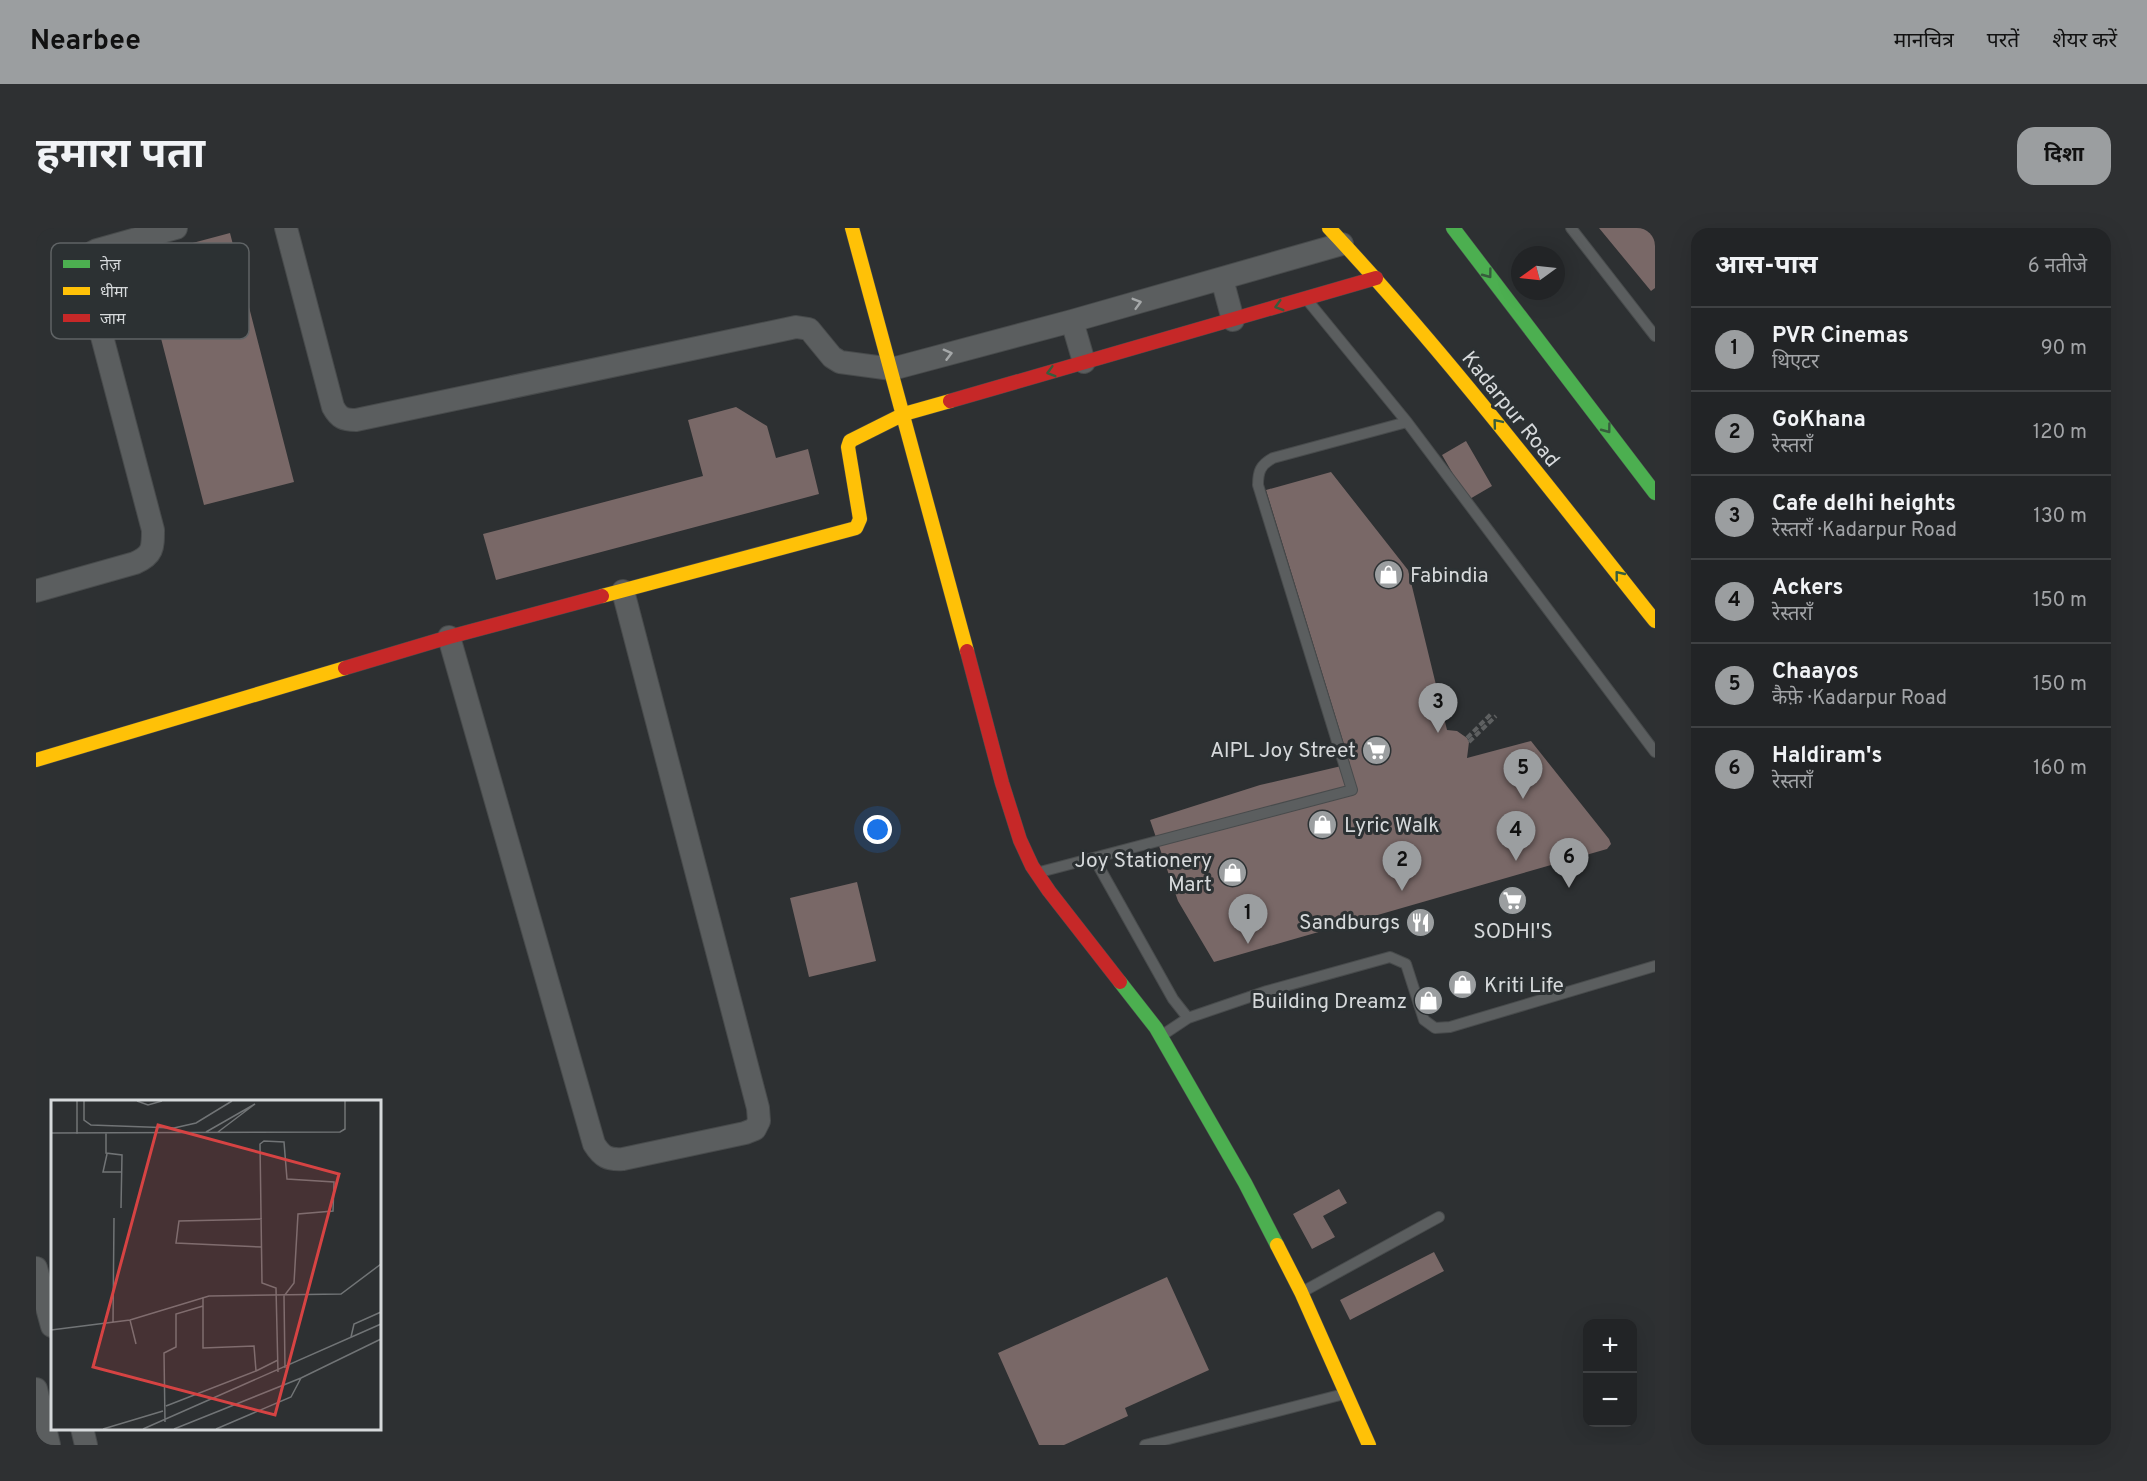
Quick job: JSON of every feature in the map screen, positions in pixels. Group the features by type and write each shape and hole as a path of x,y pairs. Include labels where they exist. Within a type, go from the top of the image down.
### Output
{"street":[{"path":"122,243 176,228"},
{"path":"286,228 333,407 345,420 356,420 796,327 809,328 832,357 840,362 892,369 1222,279 1335,236"},
{"path":"852,228 892,369 1002,783 1020,840 1037,873 1156,1028 1245,1183 1301,1292 1369,1445"},
{"path":"1453,228 1655,493"},
{"name":"Kadarpur Road","path":"1335,236 1376,279 1514,444 1655,621"},
{"path":"1222,279 1233,320"},
{"path":"36,760 449,637 849,531 856,528 860,519 848,447 850,441 857,436 904,414 1376,279"},
{"path":"1072,321 1084,362"},
{"path":"36,591 135,563 147,558 153,546 153,530 103,339"},
{"path":"449,637 594,1144 600,1154 610,1160 746,1133 755,1129 759,1121 758,1108 623,591"},
{"path":"36,1268 51,1322"},
{"path":"36,1389 50,1445"},
{"path":"82,1430 86,1445"}],"lane":[{"path":"1571,228 1655,336"},
{"path":"1306,299 1407,422 1655,752"},
{"path":"1037,873 1352,790 1258,485 1258,473 1264,463 1273,458 1407,422"},
{"path":"1094,858 1173,999 1188,1018"},
{"path":"1160,1036 1188,1018 1267,991 1390,957 1406,964 1425,1020 1434,1028 1450,1027 1655,966"},
{"path":"1301,1292 1439,1217"},
{"path":"1145,1445 1347,1394"}],"path":[{"path":"1468,740 1494,714"}],"building":[{"path":"1599,228 1653,228 1655,230 1655,288 1651,291"},
{"path":"230,233 233,243 192,243"},
{"path":"249,307 294,482 204,505 161,339 249,339"},
{"path":"736,407 767,426 776,458 808,449 819,494 496,580 483,534 703,476 688,420"},
{"path":"1466,441 1492,486 1468,500 1442,455"},
{"path":"1331,472 1408,570 1447,730 1457,731 1467,738 1469,742 1467,758 1531,741 1611,844 1607,849 1214,962 1178,901 1150,820 1260,785 1350,764 1266,490"},
{"path":"857,882 876,961 809,977 790,898"},
{"path":"1339,1189 1347,1203 1323,1216 1335,1237 1312,1249 1293,1214"},
{"path":"1434,1252 1444,1271 1350,1320 1340,1300"},
{"path":"1167,1277 1209,1370 1125,1408 1128,1416 1064,1445 1039,1445 998,1353"}],"traffic: fast":[{"path":"1453,228 1655,493"},
{"path":"1120,982 1156,1028 1245,1183 1277,1245"}],"traffic: slow":[{"path":"852,228 967,651"},
{"path":"1329,228 1455,372 1655,621"},
{"path":"602,596 856,528 860,519 848,447 850,441 904,414 950,401"},
{"path":"36,760 345,668"},
{"path":"1277,1245 1301,1292 1369,1445"}],"traffic: jam":[{"path":"950,401 1376,278"},
{"path":"345,668 602,596"},
{"path":"967,651 1002,783 1020,840 1032,866 1120,982"}],"place":[{"name":"Fabindia","path":"1389,575"},
{"name":"Cafe delhi heights","path":"1438,733"},
{"name":"AIPL Joy Street","path":"1377,750"},
{"name":"Chaayos","path":"1523,799"},
{"name":"Lyric Walk","path":"1323,825"},
{"name":"Ackers","path":"1516,861"},
{"name":"Joy Stationery Mart","path":"1233,872"},
{"name":"Haldiram's","path":"1569,888"},
{"name":"GoKhana","path":"1402,891"},
{"name":"SODHI'S","path":"1513,900"},
{"name":"Sandburgs","path":"1421,922"},
{"name":"PVR Cinemas","path":"1248,944"},
{"name":"Kriti Life","path":"1463,985"},
{"name":"Building Dreamz","path":"1428,1001"}]}
